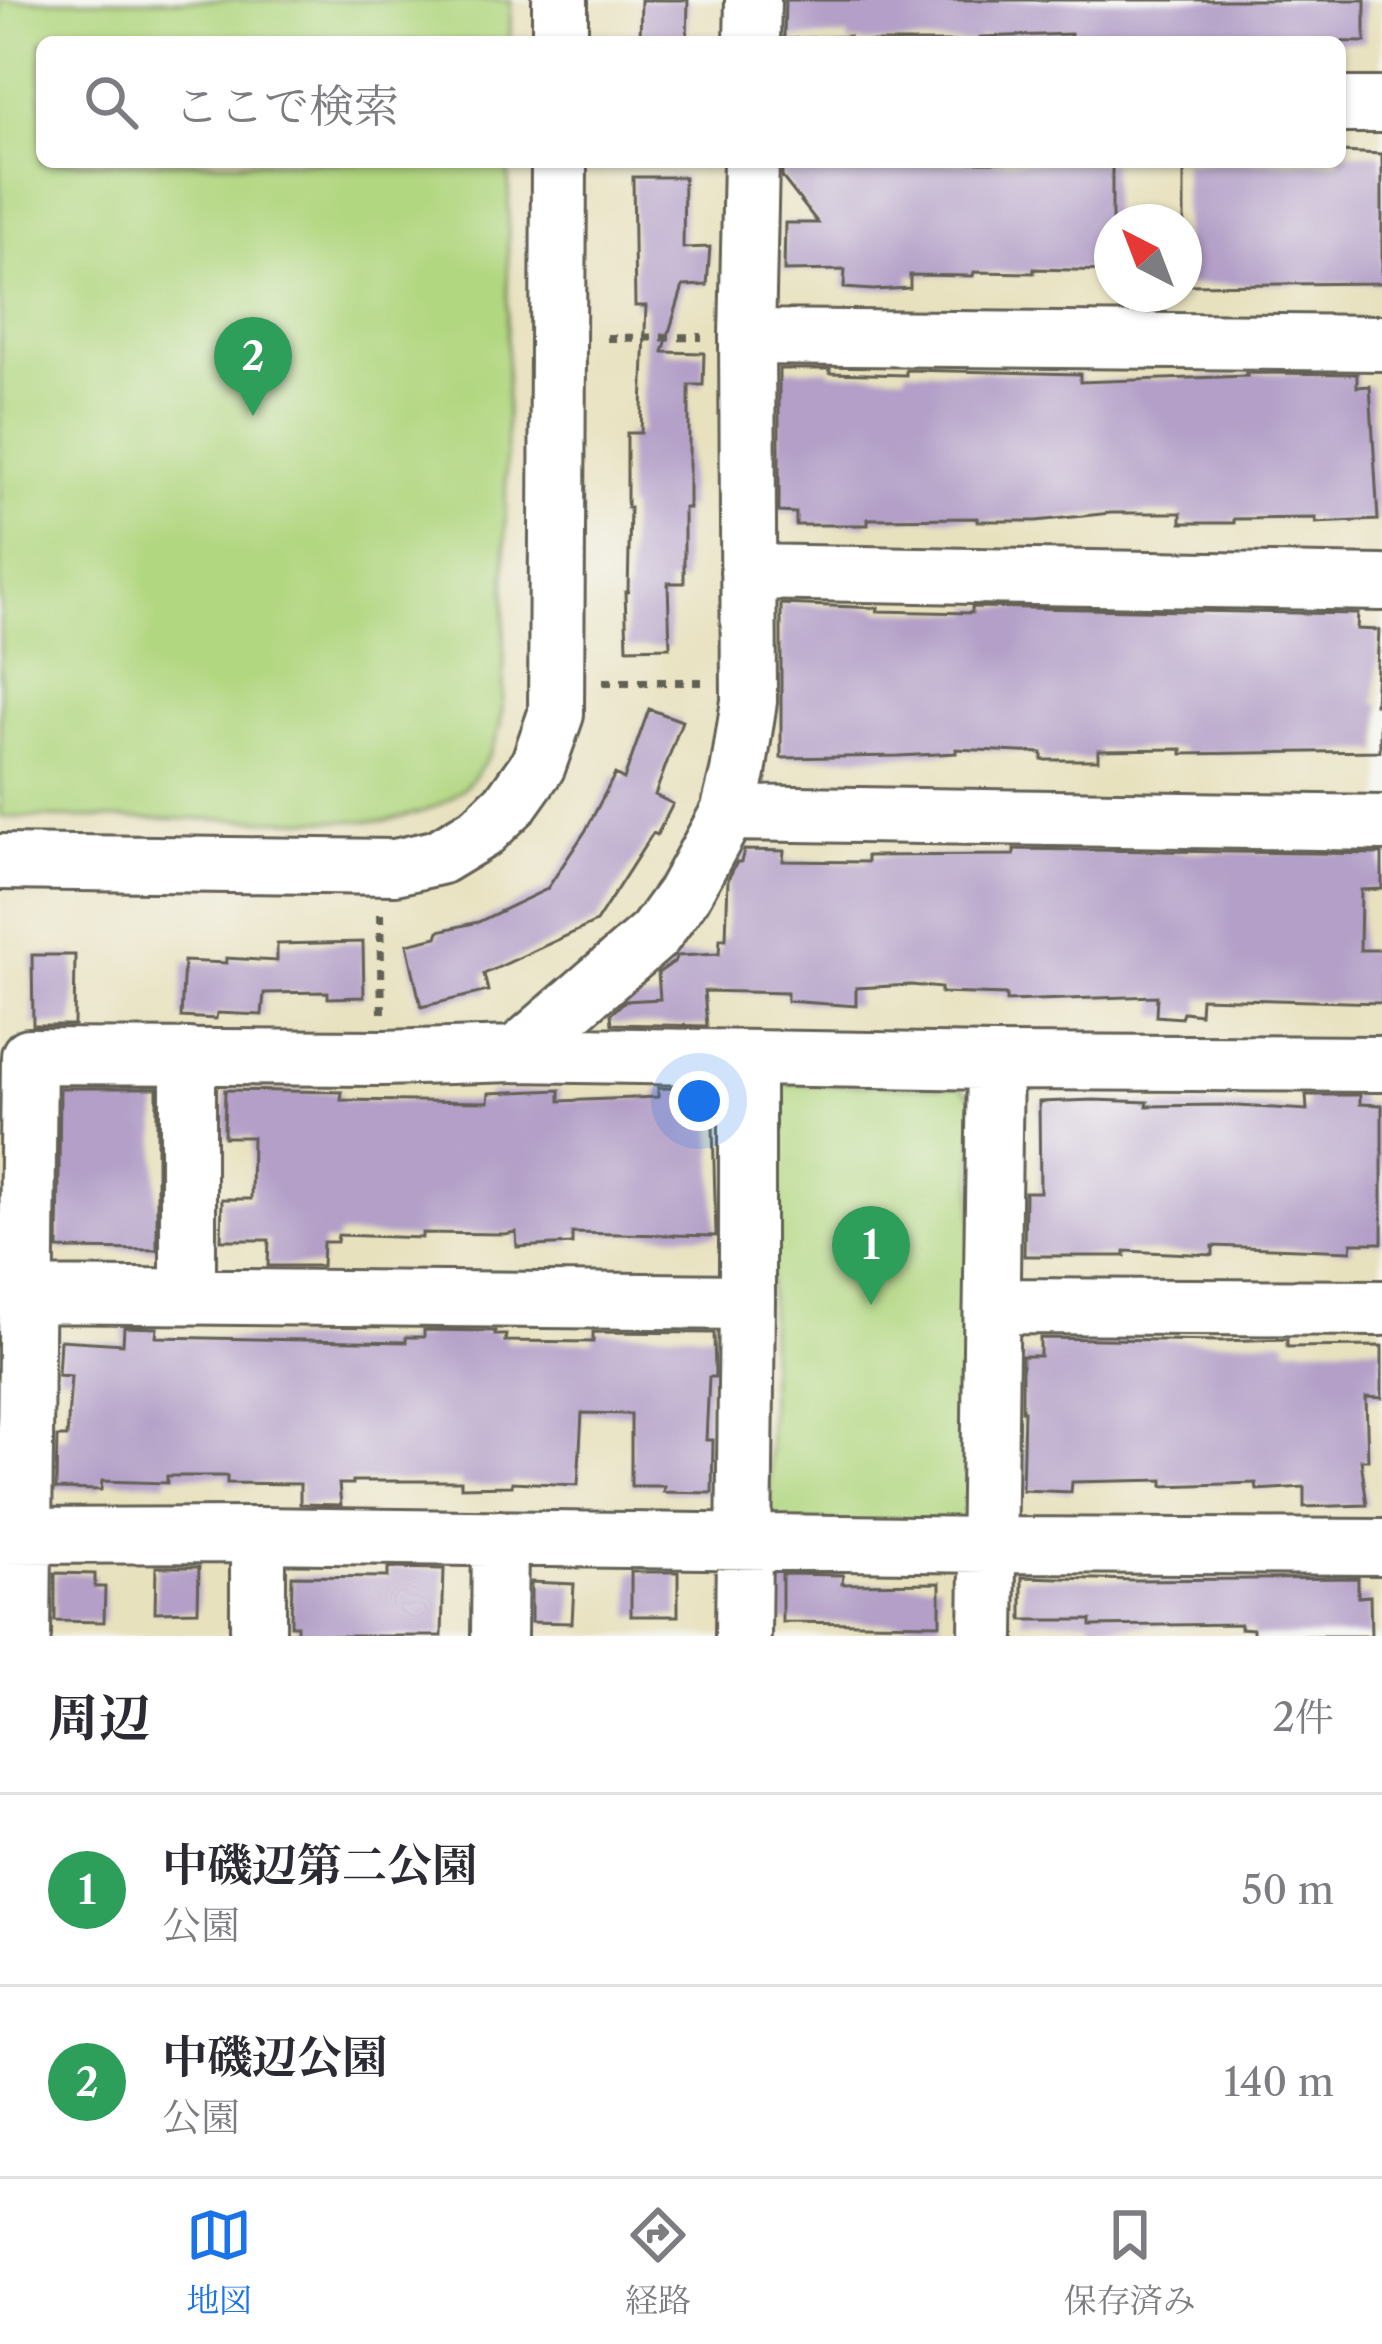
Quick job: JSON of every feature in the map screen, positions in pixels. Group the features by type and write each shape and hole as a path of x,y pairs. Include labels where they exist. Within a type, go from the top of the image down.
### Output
{"street":[{"path":"560,0 560,36"},
{"path":"752,36 753,0"},
{"path":"1346,104 1382,105"},
{"path":"0,862 395,867 439,857 482,830 511,803 538,765 556,714 559,168"},
{"path":"516,1054 655,935 728,813 749,701 751,168"},
{"path":"747,337 1382,343"},
{"path":"748,572 1382,583"},
{"path":"728,813 1382,823"},
{"path":"23,1636 12,1536 25,1295 29,1056 516,1054 1382,1064"},
{"path":"188,1056 188,1296"},
{"path":"743,1636 747,1058"},
{"path":"987,1636 994,1062"},
{"path":"25,1295 747,1302"},
{"path":"992,1306 1382,1309"},
{"path":"257,1636 258,1535"},
{"path":"12,1536 1382,1547"},
{"path":"499,1636 500,1538"}],"path":[{"path":"607,338 747,337"},
{"path":"603,682 749,682"},
{"path":"380,914 383,1058"}],"green space":[{"path":"0,0 511,0 510,36 36,36 36,168 509,168 504,670 500,726 483,764 454,796 418,813 384,821 0,817"},
{"path":"785,1084 960,1087 974,1099 970,1514 959,1526 781,1525 769,1511 771,1092"}],"building":[{"path":"641,0 688,0 687,36 640,36"},
{"path":"785,0 1365,0 1365,42 1346,42 1346,36 784,36"},
{"path":"1346,152 1382,154 1382,283 1202,285 1202,204 1184,204 1184,168 1346,168"},
{"path":"782,168 1112,168 1112,204 1094,204 1094,271 910,275 910,288 844,288 845,270 784,271 785,223 818,223 782,177"},
{"path":"633,177 684,177 683,248 710,247 707,285 683,286 663,352 704,353 703,385 689,385 684,583 668,583 670,647 627,648 627,433 641,433 646,306 635,306"},
{"path":"779,369 906,375 906,370 1080,374 1080,382 1246,373 1357,374 1357,387 1370,386 1378,520 1181,523 1181,513 1111,513 1036,521 868,519 868,525 796,525 796,513 779,512"},
{"path":"781,604 972,613 972,607 1358,614 1357,629 1379,630 1375,704 1380,704 1380,751 1182,754 1182,749 1098,750 1098,760 1042,760 1042,753 956,749 956,753 899,756 781,758"},
{"path":"649,709 682,721 655,795 673,804 596,922 484,974 488,991 421,1007 407,944 478,922 547,889 615,774 624,779"},
{"path":"1014,849 1382,854 1382,889 1361,890 1360,950 1382,950 1382,1003 1201,998 1200,1014 1183,1012 1181,1018 1156,1016 1157,996 1006,1001 1006,995 941,993 941,988 911,985 856,988 856,1006 787,1001 787,993 704,991 707,1026 612,1024 611,1014 625,1001 660,999 658,973 677,956 719,954 720,939 726,939 728,879 744,850 784,851 783,861 867,862 867,856 1014,855"},
{"path":"363,942 364,997 264,993 262,1015 181,1017 184,961 277,961 277,944"},
{"path":"32,955 75,955 74,1025 33,1025"},
{"path":"60,1088 157,1088 157,1250 58,1249"},
{"path":"658,1088 712,1089 716,1236 572,1233 572,1244 517,1247 516,1232 422,1233 422,1238 338,1235 337,1242 323,1242 322,1266 268,1266 269,1240 221,1240 222,1199 251,1199 252,1137 224,1137 225,1090 342,1092 341,1100 488,1102 489,1093 560,1090 560,1101 658,1097"},
{"path":"1306,1095 1360,1095 1360,1104 1382,1105 1382,1243 1352,1243 1351,1251 1213,1246 1213,1255 1125,1251 1125,1256 1024,1256 1025,1192 1040,1192 1039,1102 1094,1100 1307,1110"},
{"path":"124,1327 157,1328 156,1337 406,1342 406,1337 424,1337 424,1330 495,1331 495,1335 506,1335 505,1341 593,1342 593,1332 714,1333 715,1377 709,1377 706,1440 713,1440 712,1493 631,1486 631,1414 582,1413 578,1485 512,1482 512,1486 461,1487 461,1481 353,1481 339,1484 341,1505 300,1504 300,1484 227,1483 227,1476 167,1476 167,1483 102,1481 101,1490 56,1489 57,1437 67,1437 71,1376 58,1375 60,1340 123,1344"},
{"path":"1040,1338 1287,1339 1287,1347 1382,1346 1382,1398 1366,1397 1368,1460 1361,1460 1367,1505 1304,1507 1304,1487 1257,1490 1256,1483 1072,1482 1071,1492 1022,1490 1022,1356 1040,1356"},
{"path":"156,1567 199,1567 198,1611 155,1612"},
{"path":"388,1568 444,1569 442,1636 297,1636 297,1625 291,1625 292,1576 388,1577"},
{"path":"631,1572 678,1572 678,1616 631,1616"},
{"path":"55,1573 95,1574 95,1587 105,1587 104,1622 55,1621"},
{"path":"782,1574 843,1575 842,1584 940,1583 940,1624 782,1622"},
{"path":"1022,1577 1358,1578 1358,1597 1370,1596 1371,1636 1253,1636 1253,1629 1240,1628 1240,1624 1091,1626 1091,1620 1022,1620"},
{"path":"531,1582 574,1584 572,1623 531,1622"}],"place":[{"name":"中磯辺公園","path":"253,416"},
{"name":"中磯辺第二公園","path":"871,1305"}]}
